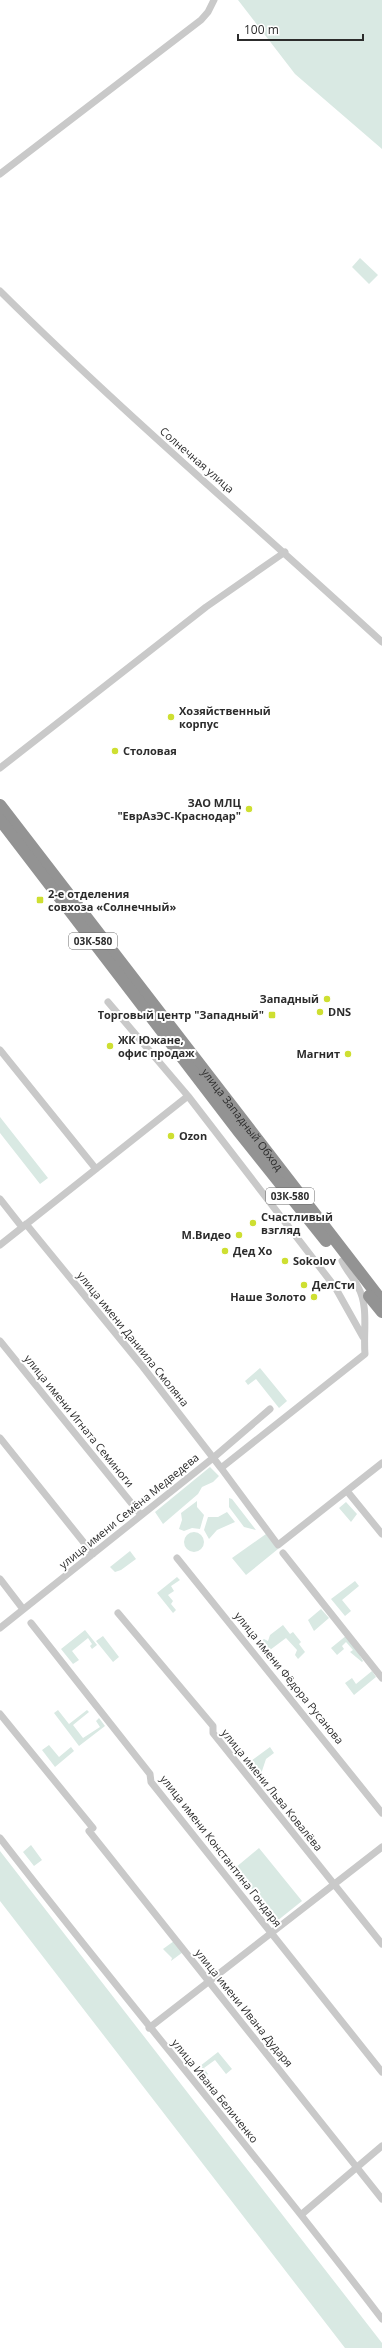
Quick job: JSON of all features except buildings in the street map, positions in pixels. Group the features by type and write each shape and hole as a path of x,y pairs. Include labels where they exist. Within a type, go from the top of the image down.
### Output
{"highway":[{"name":"улица Западный Обход","path":"0,805 382,1301"},
{"name":"улица Западный Обход","path":"0,820 239,1132 382,1312"}],"street":[{"path":"0,174 200,20 208,12 214,0"},
{"name":"Солнечная улица","path":"0,291 137,422 285,552 382,642"},
{"path":"0,768 206,607 285,552"},
{"path":"108,1002 188,1096 335,1287 364,1339"},
{"path":"0,1050 96,1169"},
{"path":"0,1245 188,1096"},
{"name":"улица имени Даниила Смоляна","path":"0,1199 144,1367 211,1453 213,1458 278,1545 347,1491"},
{"path":"221,1468 365,1354 363,1298 358,1286 348,1274 342,1260"},
{"name":"улица имени Игната Семиноги","path":"0,1341 141,1515"},
{"name":"улица имени Семёна Медведева","path":"0,1628 213,1458 270,1409"},
{"path":"0,1438 3,1447 93,1554"},
{"path":"382,1463 347,1491 382,1534"},
{"path":"283,1553 382,1678"},
{"name":"улица имени Фёдора Русанова","path":"177,1558 382,1813"},
{"path":"0,1580 24,1609"},
{"name":"улица имени Льва Ковалёва","path":"118,1612 213,1726 213,1733 382,1944"},
{"name":"улица имени Константина Гондаря","path":"32,1623 150,1774 151,1782 382,2072"},
{"name":"улица имени Ивана Дударя","path":"0,1714 91,1829 208,1982 382,2199"},
{"name":"улица Ивана Беличенко","path":"0,1838 149,2028 302,2214 382,2319"},
{"path":"149,2028 382,1847"},
{"path":"302,2214 382,2146"}],"shaded area":[{"path":"238,0 382,0 382,149 295,74"},
{"path":"360,258 378,275 369,284 352,267"},
{"path":"0,1117 48,1178 40,1184 0,1133"},
{"path":"260,1368 287,1401 279,1408 256,1379 248,1385 245,1381"},
{"path":"210,1467 219,1476 213,1482 202,1487 198,1494 163,1524 155,1512"},
{"path":"229,1498 232,1499 256,1530 244,1527 229,1507"},
{"path":"197,1501 197,1507 204,1515 200,1529 192,1528 184,1531 179,1529 182,1520 181,1513"},
{"path":"346,1502 357,1514 351,1522 339,1508"},
{"path":"227,1512 235,1522 217,1530 209,1539 204,1530 208,1517 218,1517"},
{"path":"194,1532 201,1535 204,1542 201,1549 194,1552 187,1549 184,1542 187,1535"},
{"path":"266,1534 278,1549 246,1575 232,1558"},
{"path":"130,1551 136,1559 121,1570 115,1572 110,1567"},
{"path":"177,1577 180,1580 171,1586 174,1591 168,1595 173,1601 171,1604 176,1610 173,1613 157,1593"},
{"path":"355,1581 359,1586 342,1600 351,1611 345,1616 331,1599"},
{"path":"321,1609 329,1618 314,1631 308,1620"},
{"path":"283,1625 290,1634 293,1632 301,1642 299,1644 305,1652 298,1659 295,1655 297,1650 286,1638 266,1653 258,1643 264,1639 268,1641 270,1635"},
{"path":"85,1630 97,1645 92,1649 90,1646 92,1644 88,1638 72,1651 79,1660 73,1664 61,1649"},
{"path":"347,1635 362,1654 360,1656 363,1661 362,1662 350,1652 353,1650 346,1642 342,1646 344,1649 337,1655 331,1648"},
{"path":"103,1636 119,1657 113,1662 96,1641"},
{"path":"372,1671 376,1677 354,1695 345,1683 352,1678 356,1684"},
{"path":"58,1710 69,1724 87,1710 89,1712 73,1725 83,1738 100,1727 96,1721 99,1718 105,1726 79,1746 54,1713"},
{"path":"49,1745 59,1757 71,1747 74,1751 55,1767 42,1750"},
{"path":"270,1747 274,1753 266,1759 261,1774 251,1761"},
{"path":"31,1845 42,1860 34,1866 23,1852"},
{"path":"259,1848 302,1901 277,1921 235,1868"},
{"path":"0,1851 382,2343 382,2348 345,2348 0,1901"},
{"path":"174,1941 183,1952 171,1961 172,1958 163,1949"},
{"path":"218,2052 232,2069 226,2074 215,2060 204,2068 208,2074 202,2079 195,2070"}],"place":[{"name":"Хозяйственный корпус","path":"171,717"},
{"name":"Столовая","path":"115,751"},
{"name":"ЗАО МЛЦ \"ЕврАзЭС-Краснодар\"","path":"249,809"},
{"name":"2-е отделения совхоза «Солнечный»","path":"40,900"},
{"name":"Западный","path":"327,999"},
{"name":"DNS","path":"320,1012"},
{"name":"Торговый центр \"Западный\"","path":"272,1015"},
{"name":"ЖК Южане, офис продаж","path":"110,1046"},
{"name":"Магнит","path":"348,1054"},
{"name":"Ozon","path":"171,1136"},
{"name":"Счастливый взгляд","path":"253,1223"},
{"name":"М.Видео","path":"239,1235"},
{"name":"Дед Хо","path":"225,1251"},
{"name":"Sokolov","path":"285,1261"},
{"name":"ДелСти","path":"304,1285"},
{"name":"Наше Золото","path":"314,1297"}]}
